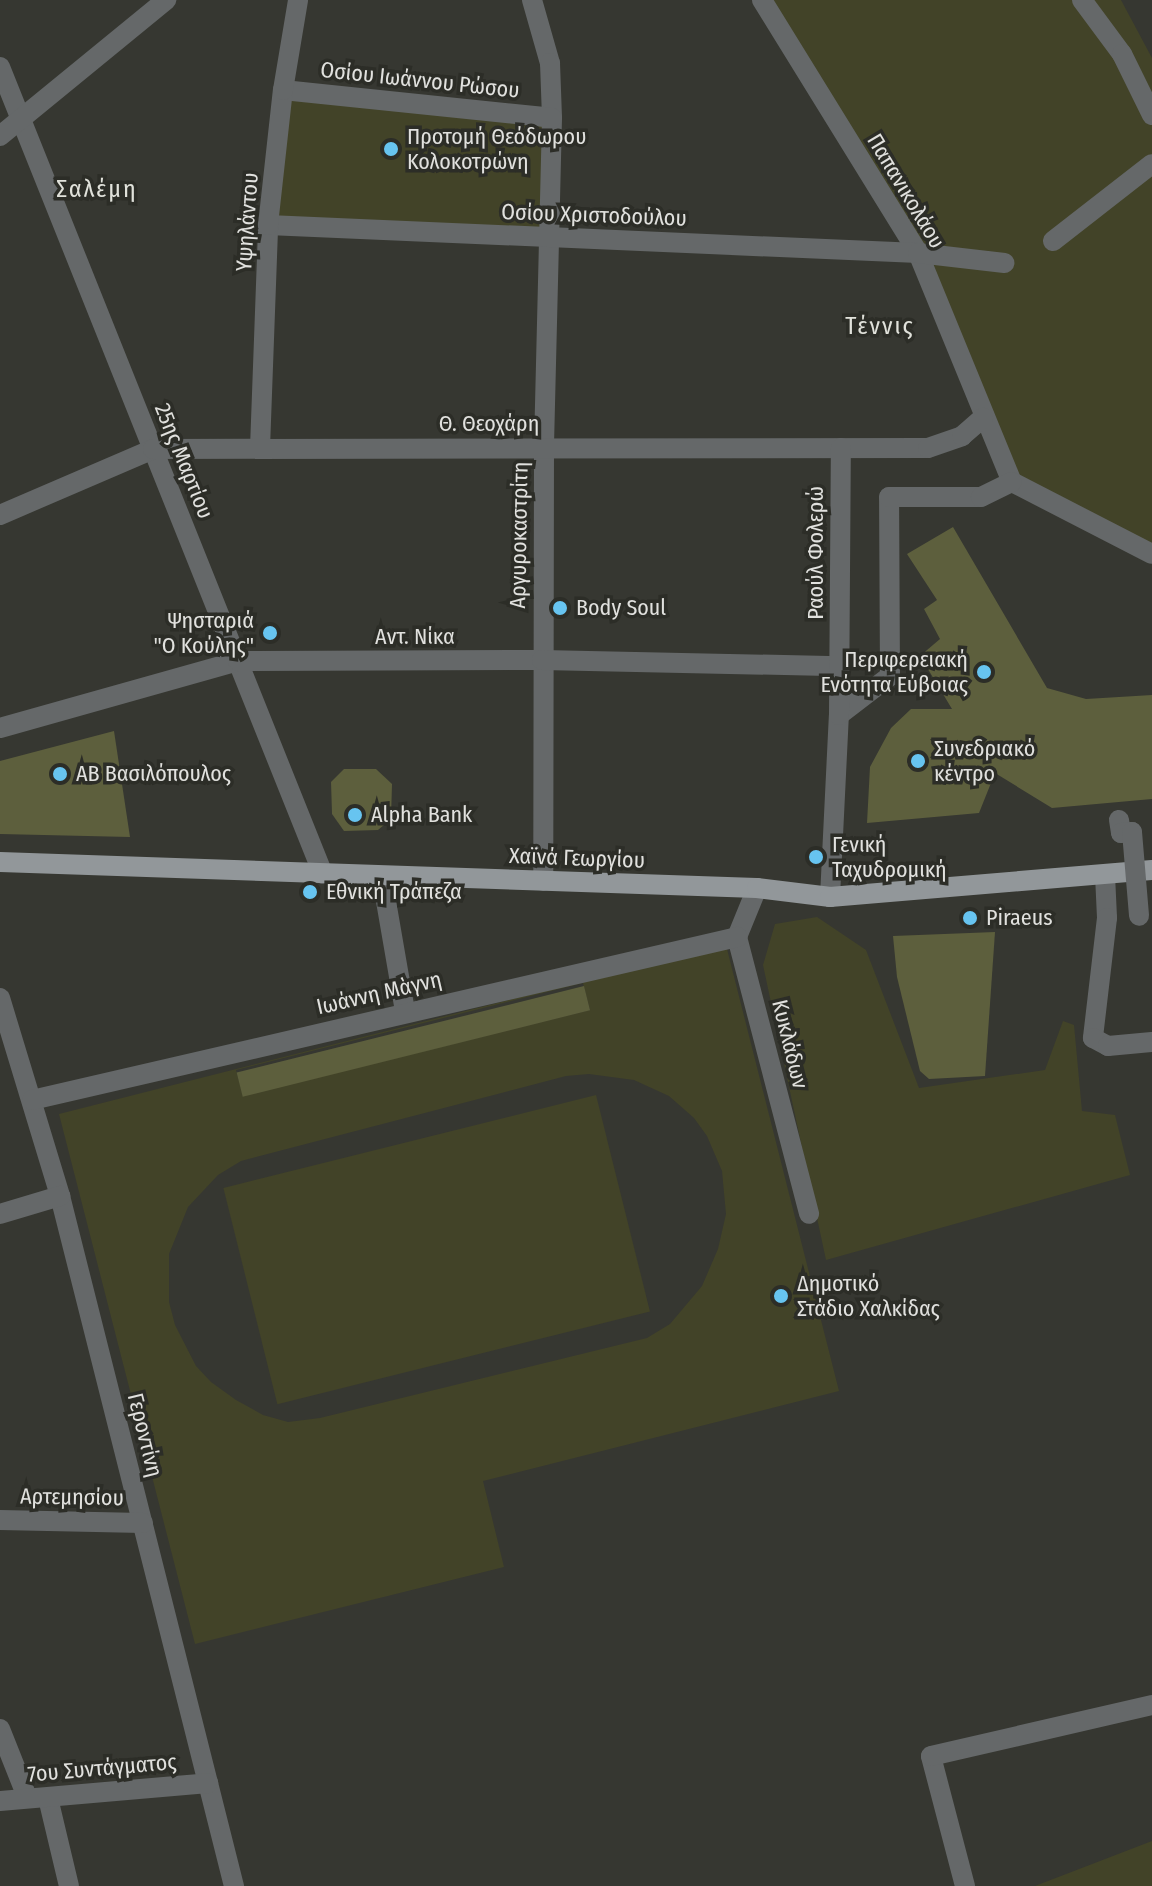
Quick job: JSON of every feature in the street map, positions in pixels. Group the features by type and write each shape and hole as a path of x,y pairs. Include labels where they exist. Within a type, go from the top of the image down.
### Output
{"main road":[{"name":"Χαϊνά Γεωργίου","path":"0,862 382,878 757,888 830,897 1152,870"}],"street":[{"path":"0,136 166,0"},
{"name":"Υψηλάντου","path":"260,448 268,225 283,90 298,0"},
{"name":"Αργυροκαστρίτη","path":"532,0 550,63 552,118 544,448 543,881"},
{"name":"Παπανικολάου","path":"762,0 918,253 983,418 1012,482"},
{"path":"1082,0 1122,54 1152,115"},
{"name":"25ης Μαρτίου","path":"0,67 323,874"},
{"name":"Οσίου Ιωάννου Ρώσου","path":"283,90 552,118"},
{"path":"1053,241 1152,164"},
{"name":"Οσίου Χριστοδούλου","path":"268,225 918,253 1004,263"},
{"name":"Θ. Θεοχάρη","path":"0,515 153,449 841,448 939,445 962,436 983,418"},
{"name":"Ραούλ Φολερώ","path":"830,897 839,715 841,448"},
{"path":"839,715 890,676 889,497 981,497 1012,482 1152,554"},
{"name":"Αντ. Νίκα","path":"0,728 238,661 542,660 840,666"},
{"path":"1119,820 1121,833 1132,832 1139,916"},
{"path":"1105,875 1107,918 1093,1038 1108,1046 1152,1042"},
{"path":"382,878 405,1011"},
{"path":"737,937 757,888"},
{"name":"Ιωάννη Μὰγνη","path":"32,1100 405,1011 737,937"},
{"name":"Κυκλάδων","path":"737,937 809,1214"},
{"name":"Γεροντίνη","path":"0,998 8,1058 32,1100 60,1196 234,1886"},
{"path":"0,1214 60,1196"},
{"name":"Αρτεμησίου","path":"0,1520 143,1523"},
{"path":"965,1886 931,1756 1152,1705"},
{"path":"0,1729 38,1798 69,1886"},
{"name":"7ου Συντάγματος","path":"0,1801 208,1783"}],"green space":[{"path":"770,0 1121,0 1152,58 1152,549 1016,476 920,245"},
{"path":"283,90 552,118 548,237 268,225"},
{"path":"817,917 866,950 919,1088 1045,1070 1063,1021 1074,1025 1082,1111 1115,1115 1130,1175 826,1260 763,965 775,924"},
{"name":"Δημοτικό Στάδιο Χαλκίδας","path":"726,945 839,1391 483,1481 504,1567 195,1644 59,1114","holes":["583,983 590,1010 243,1096 236,1070","589,1074 634,1080 669,1096 694,1118 707,1136 722,1171 726,1214 718,1249 702,1286 670,1324 647,1338 320,1418 288,1422 263,1415 236,1400 211,1382 196,1366 175,1325 169,1302 169,1254 188,1207 218,1175 241,1161 566,1076"]},
{"path":"596,1095 650,1311 277,1404 223,1188"},
{"path":"1152,1841 1152,1886 1035,1886"}],"building":[{"name":"Περιφερειακή Ενότητα Εύβοιας","path":"953,527 1047,688 1086,699 1152,695 1152,799 1052,808 995,773 979,813 867,823 870,767 891,728 911,709 952,709 920,656 940,639 924,609 937,600 907,554"},
{"name":"ΑΒ Βασιλόπουλος","path":"114,731 130,837 0,834 0,761"},
{"path":"344,769 376,769 392,784 391,819 378,830 344,831 332,814 331,782"},
{"path":"995,932 985,1076 929,1079 920,1071 897,977 893,936"},
{"path":"584,986 590,1010 243,1097 237,1073"}],"place":[{"name":"Προτομή Θεόδωρου Κολοκοτρώνη","path":"391,149"},
{"name":"Body Soul","path":"560,608"},
{"name":"Ψησταριά \"Ο Κούλης\"","path":"270,633"},
{"name":"Περιφερειακή Ενότητα Εύβοιας","path":"984,672"},
{"name":"Συνεδριακό κέντρο","path":"918,761"},
{"name":"ΑΒ Βασιλόπουλος","path":"60,774"},
{"name":"Alpha Bank","path":"355,815"},
{"name":"Γενική Ταχυδρομική","path":"816,857"},
{"name":"Εθνική Τράπεζα","path":"310,892"},
{"name":"Piraeus","path":"970,918"},
{"name":"Δημοτικό Στάδιο Χαλκίδας","path":"781,1296"}],"district":[{"name":"Σαλέμη","path":"97,190"},
{"name":"Τέννις","path":"880,327"}]}
